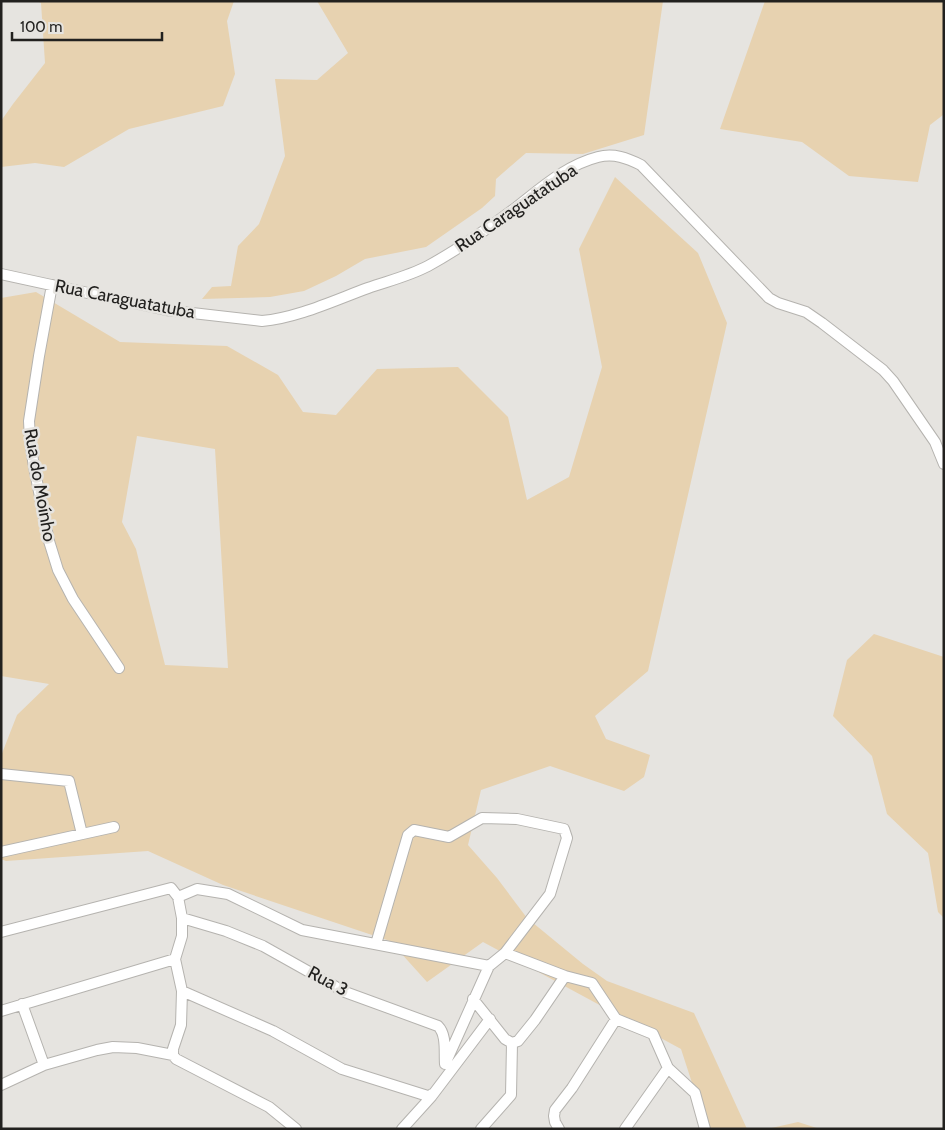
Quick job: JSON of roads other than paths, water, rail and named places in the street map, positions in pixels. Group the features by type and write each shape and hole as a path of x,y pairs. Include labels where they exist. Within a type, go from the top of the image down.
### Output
{"street":[{"name":"Rua Caraguatatuba","path":"1,274 166,310 276,320 398,279 426,267 472,240 558,176 582,163 599,157 618,155 641,165 769,298 806,312 883,370 893,381 935,442 944,464"},
{"name":"Rua do Moínho","path":"52,285 29,421 34,467 49,541 58,570 73,600 119,668"},
{"path":"1,774 69,781 82,834"},
{"path":"376,944 408,835 414,830 449,837 482,818 516,819 564,829 567,838 550,894 505,953 489,966 431,1097"},
{"path":"1,852 114,827"},
{"path":"1,932 170,888 178,897 182,918 182,936 175,959 182,991 181,1025 173,1049 173,1055"},
{"path":"178,897 197,889 228,894 302,930 489,966"},
{"name":"Rua 3","path":"182,918 226,931 263,946 345,992 438,1026 442,1030 445,1064"},
{"path":"505,953 565,976 592,983 616,1019 653,1034 668,1068 695,1093 705,1129"},
{"path":"1,1011 175,959"},
{"path":"473,999 505,1039 512,1043 518,1041 535,1020 565,976"},
{"path":"182,991 273,1031 342,1069 431,1097"},
{"path":"22,1004 44,1065"},
{"path":"402,1129 431,1097 490,1019"},
{"path":"559,1129 555,1122 555,1110 572,1088 616,1019"},
{"path":"480,1129 511,1095 512,1043"},
{"path":"1,1085 44,1065 97,1050 113,1047 137,1048 173,1055 176,1059 269,1107 296,1129"},
{"path":"625,1129 668,1068"}]}
